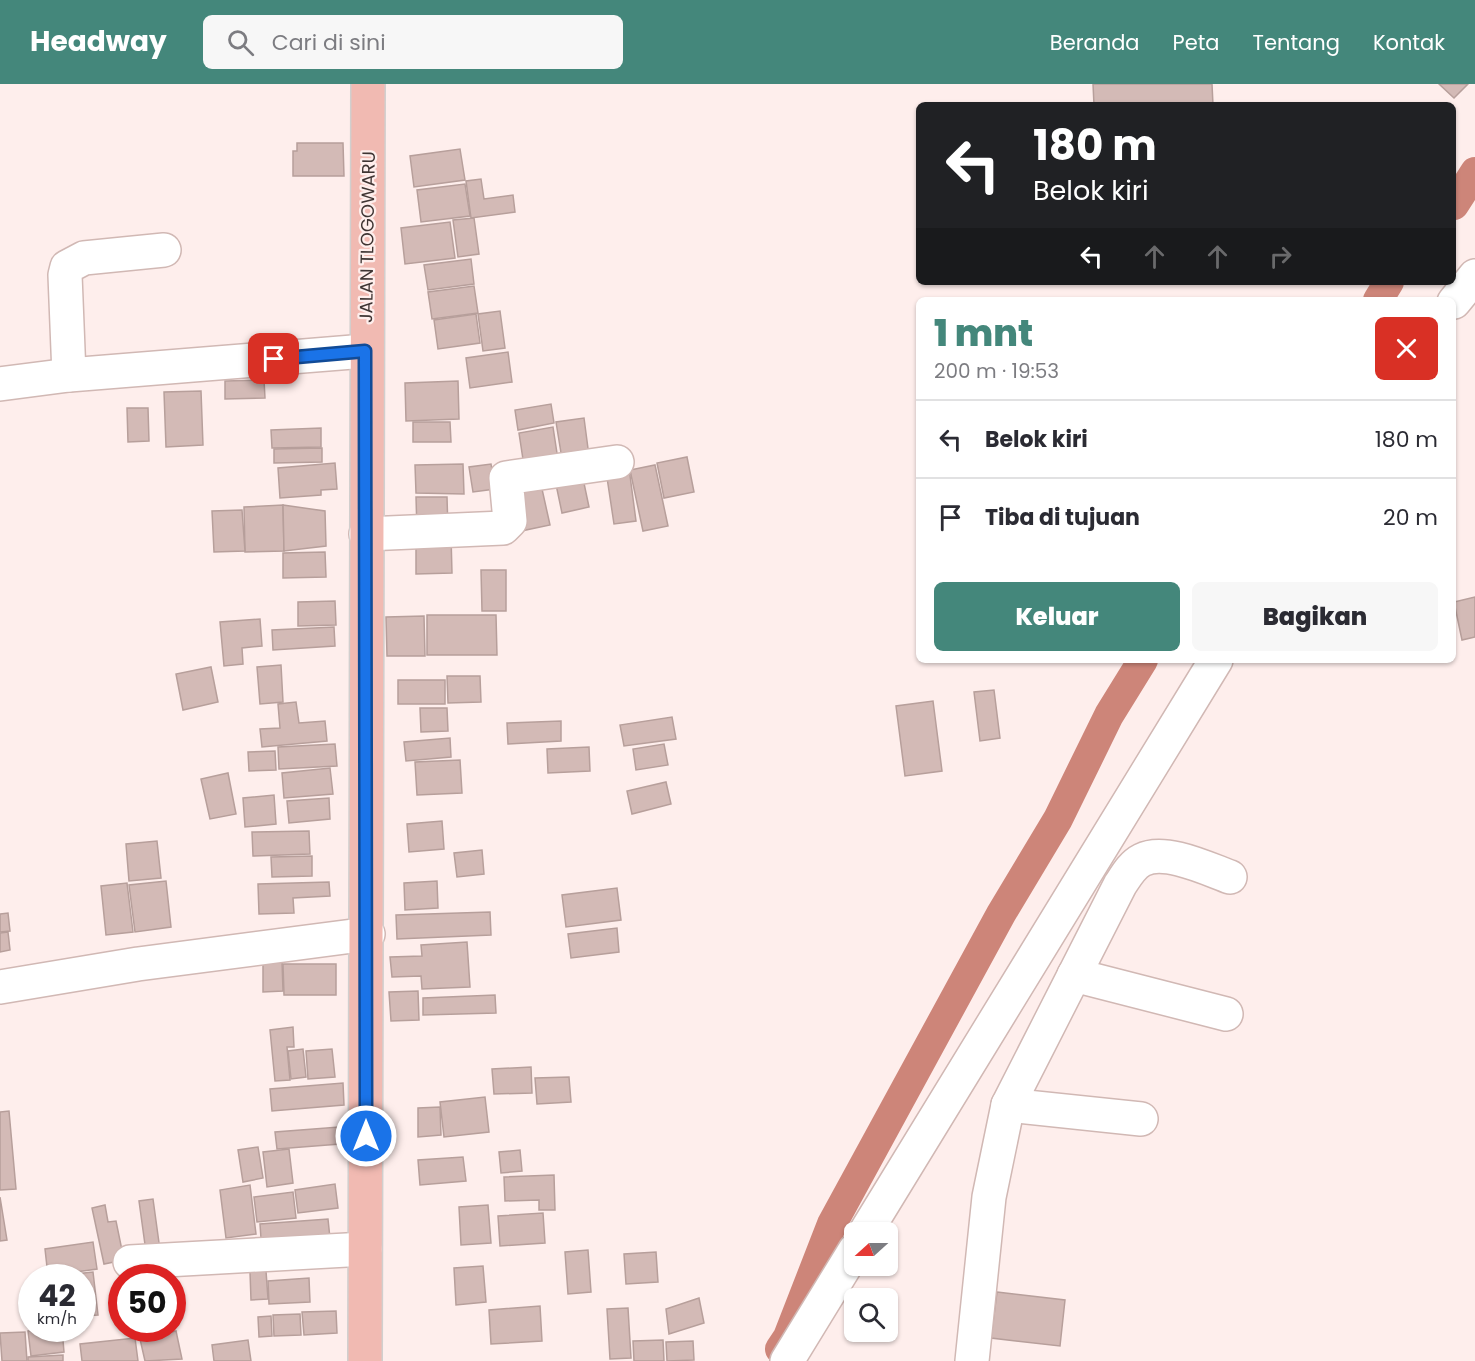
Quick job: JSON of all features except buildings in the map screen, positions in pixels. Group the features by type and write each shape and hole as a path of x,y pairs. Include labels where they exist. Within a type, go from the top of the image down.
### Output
{"main road":[{"name":"JALAN TLOGOWARU","path":"365,1361 368,933 365,351 368,84"}],"street":[{"path":"69,375 65,275 67,267 84,258 164,250"},
{"path":"1456,300 1475,276"},
{"path":"0,384 69,375 365,351"},
{"path":"366,534 503,528 510,521 507,478 617,462"},
{"path":"873,1222 1214,663"},
{"path":"972,1361 989,1197 1008,1105 1120,885 1133,867 1143,860 1155,857 1179,859 1230,877"},
{"path":"0,987 138,964 368,933"},
{"path":"1074,975 1226,1014"},
{"path":"1008,1105 1141,1119"},
{"path":"130,1262 365,1249"},
{"path":"787,1361 844,1268"}],"waterway":[{"path":"1456,202 1475,172"},
{"path":"1380,297 1387,285"},
{"path":"780,1349 788,1337 832,1224 1001,914 1058,819 1109,715 1141,663"}],"route":[{"path":"274,359 365,351 368,933 366,1136"}]}
